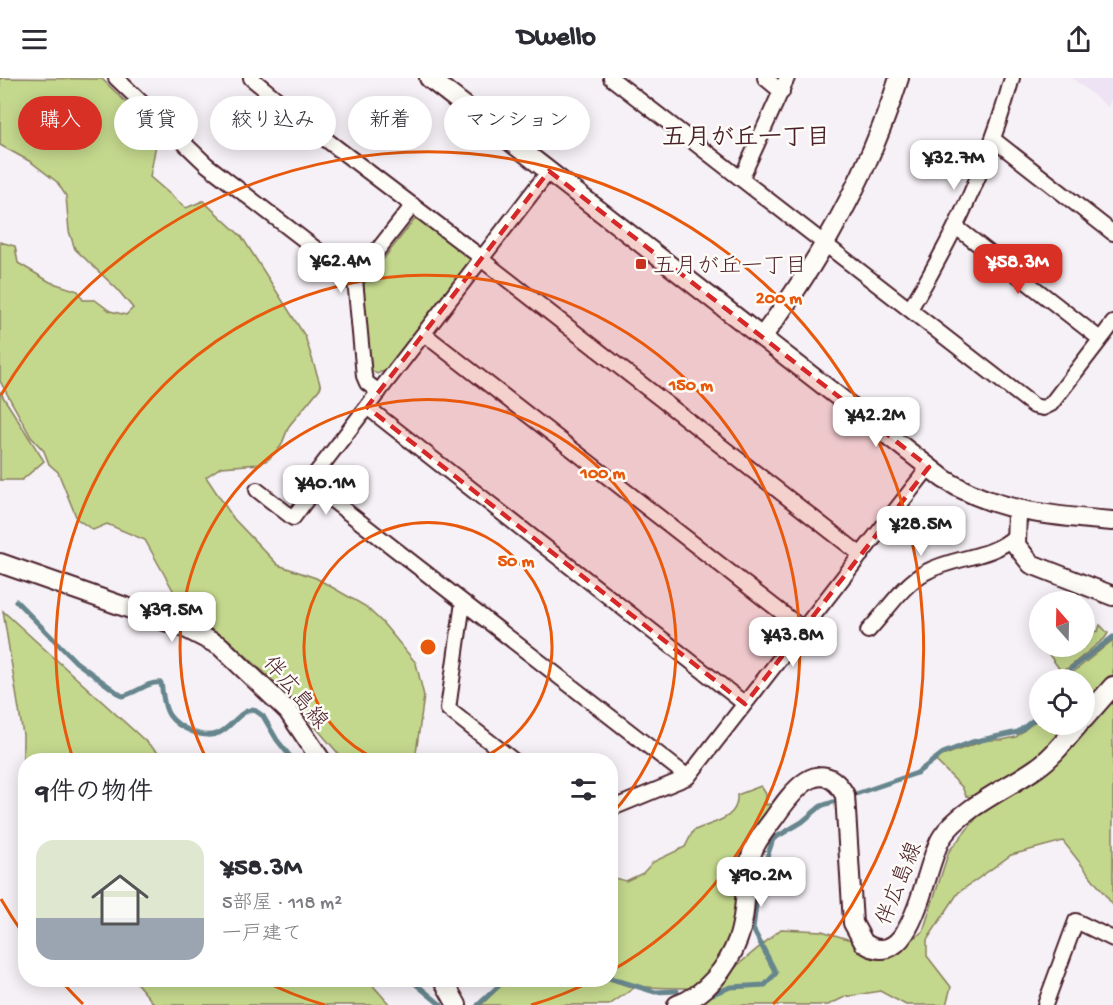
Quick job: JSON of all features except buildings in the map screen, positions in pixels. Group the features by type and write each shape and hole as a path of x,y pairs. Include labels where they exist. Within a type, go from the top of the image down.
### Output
{"main road":[{"path":"429,78 929,467 970,494 1017,511 1113,520"},
{"path":"762,337 825,244 863,172 899,78"},
{"path":"1017,511 1016,545 1031,564 1113,596"},
{"name":"伴広島線","path":"0,563 184,628 220,646 288,711 316,753"},
{"path":"1095,706 1113,686"},
{"name":"伴広島線","path":"677,1005 695,997 708,986 732,952 741,928 754,848 791,793 807,780 822,777 835,782 845,797 855,930 870,946 888,948 902,939 909,928 933,853 942,837 956,821 1049,759 1070,735"},
{"path":"447,987 457,1005"}],"street":[{"path":"116,78 207,165 355,279"},
{"path":"251,78 861,555"},
{"path":"611,78 1038,408 1051,404 1113,323"},
{"path":"765,78 782,92"},
{"path":"741,179 787,78"},
{"path":"910,309 956,227 993,139 1012,78"},
{"path":"993,139 1113,233"},
{"path":"549,171 316,473 314,478 316,487 688,777"},
{"path":"379,392 367,383 364,376 355,279 413,205"},
{"path":"956,227 1100,339"},
{"path":"424,334 803,629"},
{"path":"366,408 745,704"},
{"path":"618,806 688,777 929,467"},
{"path":"257,490 293,518 316,487"},
{"path":"868,631 908,587 927,572 996,550 1015,536"},
{"path":"463,602 448,709 504,753"},
{"path":"1045,1005 1076,921 1113,939"}],"highlighted area":[{"path":"549,171 929,467 745,704 367,407"}],"shaded area":[{"path":"1072,78 1113,78 1113,96 1108,107"}],"green space":[{"path":"0,78 102,79 120,96 114,96 114,150 155,150 150,177 186,208 203,201 242,237 305,336 321,387 289,426 281,446 269,459 260,464 221,467 206,477 234,519 278,565 316,578 365,606 382,622 416,663 424,696 416,753 338,753 284,691 228,639 188,617 145,540 107,524 93,530 77,519 58,472 49,464 44,451 31,437 0,381 0,242 15,246 18,263 50,282 78,291 83,300 95,300 110,311 126,315 133,308 117,289 75,249 69,231 66,196 57,182 31,162 0,145"},
{"path":"418,215 470,255 471,260 387,369 377,374 371,370 370,366 363,285"},
{"path":"0,392 44,461 22,480 0,480"},
{"path":"3,611 158,753 23,753 23,735"},
{"path":"1100,625 1108,633 1095,646 1095,631 1098,631"},
{"path":"1113,640 1113,677 1095,699 1095,669 1077,669 1095,657 1095,654"},
{"path":"1051,657 1082,657 1068,668 1060,669"},
{"path":"1113,697 1113,905 1063,841 1011,855 958,893 927,940 927,956 951,987 946,1005 906,1005 880,991 845,997 828,1005 690,1005 781,929 822,931 895,954 923,931 949,851 979,815 1054,766 1081,735 1095,735 1095,718"},
{"path":"1029,726 1029,735 1064,735 1051,750 976,798 966,796 962,787 936,761 942,756 986,740 1016,737"},
{"path":"761,786 766,794 766,805 777,802 727,944 714,968 696,989 642,987 618,980 618,879 626,881 643,873 653,862 685,847 693,831 723,819 734,810 737,795"},
{"path":"618,983 634,988 609,1005 481,1005 500,987 618,987"},
{"path":"140,987 374,987 390,1005 155,1005"}],"waterway":[{"path":"16,601 76,662 122,696 151,684 161,683 163,699 173,720 192,732 206,735 219,733 243,713 253,709 263,716 287,753"},
{"path":"1071,669 1113,637"},
{"path":"710,995 731,987 765,985 776,973 753,929 759,881 773,839 802,822 821,806 917,773 943,753 972,742 1018,732 1029,724"},
{"path":"618,980 655,992 677,991"},
{"path":"419,987 441,1005"},
{"path":"478,1005 497,987"}],"place":[{"name":"五月が丘一丁目","path":"641,264"}],"district":[{"name":"五月が丘一丁目","path":"746,136"}]}
